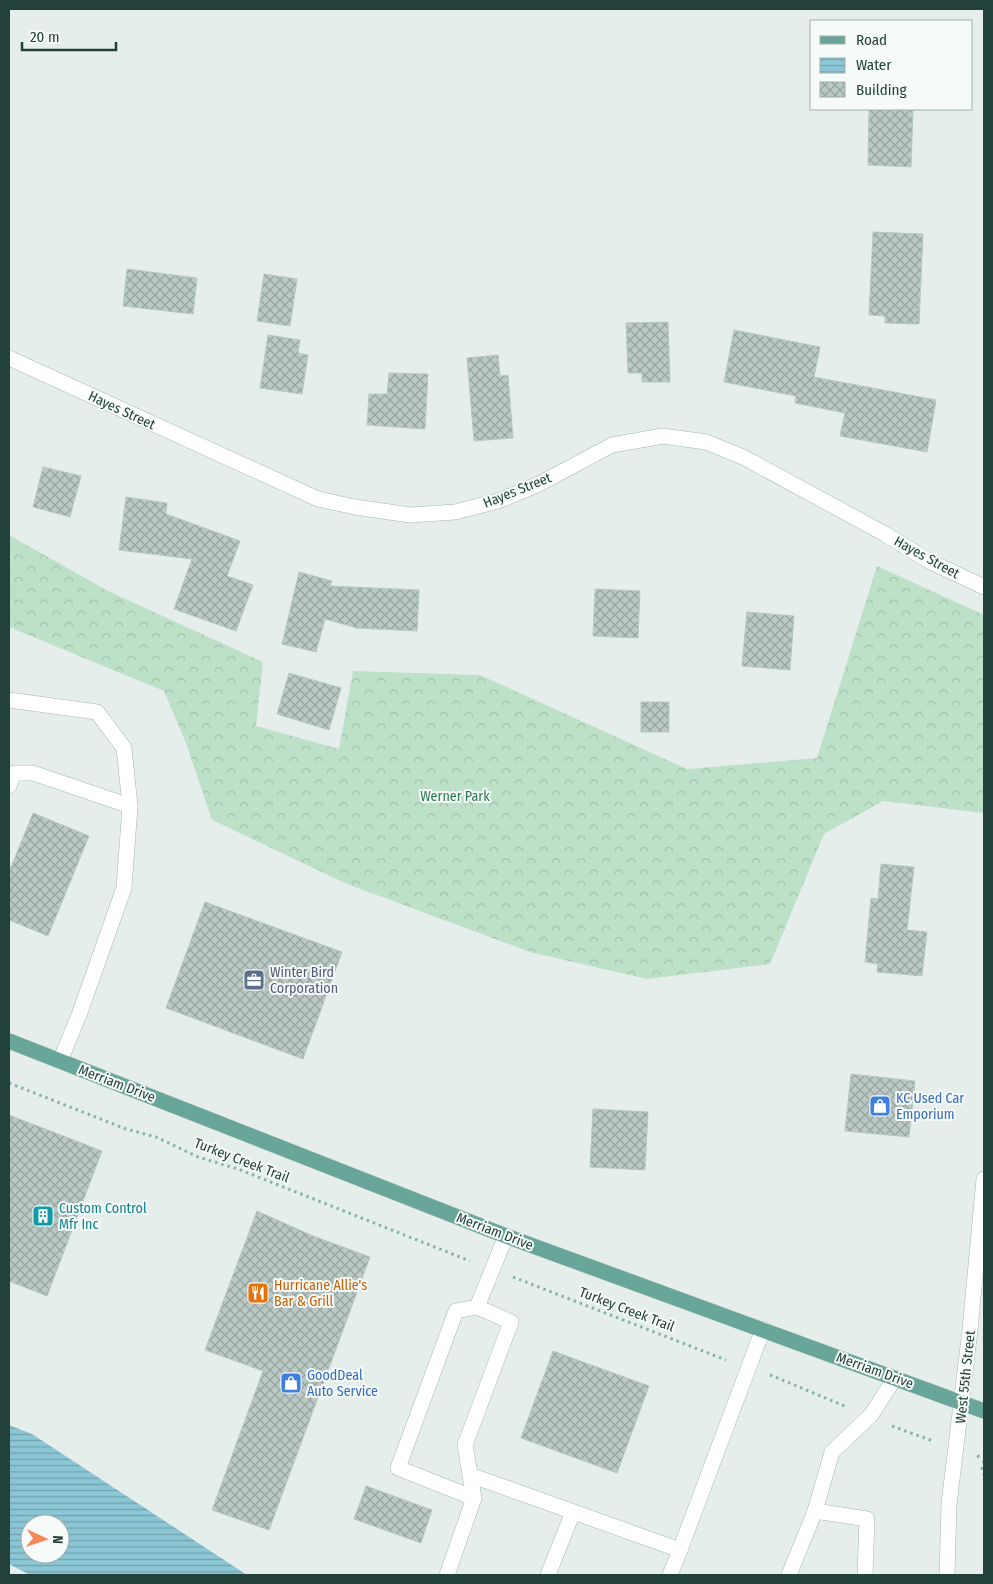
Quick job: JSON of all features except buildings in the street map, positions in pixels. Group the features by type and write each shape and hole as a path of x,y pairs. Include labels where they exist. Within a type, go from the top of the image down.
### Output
{"main road":[{"name":"Merriam Drive","path":"9,1041 506,1236 984,1411"}],"street":[{"name":"Hayes Street","path":"9,358 318,499 355,508 410,515 455,512 498,501 539,484 612,446 664,436 706,442 744,457 885,534 928,561 984,587"},
{"path":"9,700 97,712 124,748 130,806 124,888 79,1015 60,1061"},
{"path":"9,786 14,773 33,773 130,806"},
{"name":"West 55th Street","path":"947,1575 949,1504 984,1178"},
{"path":"476,1307 506,1236"},
{"path":"447,1575 474,1498 464,1445 511,1322 476,1307 456,1311 398,1468 474,1498"},
{"path":"670,1575 763,1329"},
{"path":"789,1575 815,1511 832,1452 871,1416 895,1378"},
{"path":"470,1475 680,1550"},
{"path":"815,1511 867,1519 865,1575"},
{"path":"548,1575 572,1512"}],"path":[{"name":"Turkey Creek Trail","path":"9,1084 126,1129 156,1137 198,1156 238,1169 466,1260"},
{"name":"Turkey Creek Trail","path":"522,1280 723,1359"},
{"path":"783,1380 842,1405"},
{"path":"889,1425 928,1439"},
{"path":"984,1461 982,1468 984,1476"}],"green space":[{"name":"Werner Park","path":"9,535 108,591 263,662 256,726 339,749 353,671 480,675 687,769 817,758 877,566 984,615 984,813 883,801 824,834 770,964 647,979 530,952 347,884 212,820 186,743 164,691 9,627"}],"water":[{"path":"9,1425 32,1434 247,1575 30,1575 9,1564"}],"place":[{"name":"Winter Bird Corporation","path":"254,980"},
{"name":"KC Used Car Emporium","path":"880,1106"},
{"name":"Custom Control Mfr Inc","path":"43,1216"},
{"name":"Hurricane Allie's Bar & Grill","path":"258,1293"},
{"name":"GoodDeal Auto Service","path":"291,1383"}]}
